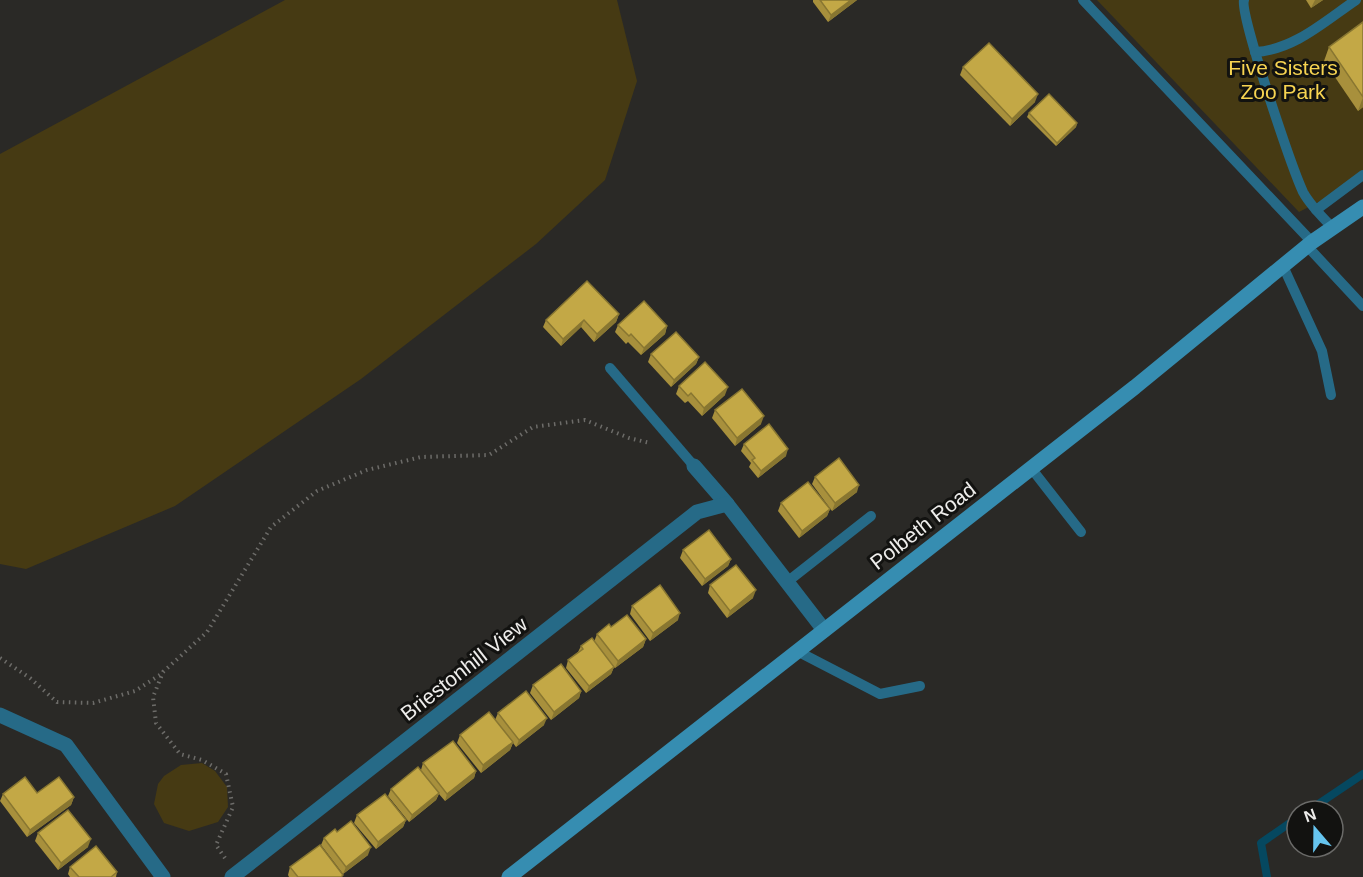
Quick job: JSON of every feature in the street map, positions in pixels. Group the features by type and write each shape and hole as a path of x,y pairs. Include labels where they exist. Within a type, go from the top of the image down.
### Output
{"street":[{"name":"Polbeth Road","path":"509,877 1149,377 1310,244 1363,207"},
{"path":"694,466 727,504 824,630"},
{"name":"Briestonhill View","path":"234,875 698,512 727,504"},
{"path":"0,715 66,745 163,877"}],"lane":[{"path":"1083,0 1310,244 1363,306"},
{"path":"1244,0 1242,3 1245,19 1255,52 1304,192 1316,210 1332,227"},
{"path":"1255,52 1272,51 1300,38 1356,0"},
{"path":"1316,210 1363,175"},
{"path":"1283,266 1322,351 1331,394"},
{"path":"610,368 694,466"},
{"path":"1031,468 1081,532"},
{"path":"787,582 871,516"},
{"path":"797,651 880,694 920,686"}],"path":[{"path":"0,658 30,678 57,702 93,703 135,691 163,672 207,632 271,527 317,491 367,470 421,458 489,455 534,428 585,420 629,438 681,450"},
{"path":"163,672 153,698 156,723 180,754 202,759 226,774 233,807 216,844 234,875"}],"green space":[{"path":"285,0 617,0 637,81 605,180 536,244 361,379 175,506 26,569 0,564 0,154"},
{"name":"Five Sisters Zoo Park","path":"1097,0 1363,0 1363,179 1299,212"},
{"path":"202,763 215,771 227,787 228,807 218,822 189,831 164,823 154,804 158,784 164,776 181,765"}],"building":[{"path":"820,0 851,0 831,15"},
{"path":"1363,22 1363,97 1329,47"},
{"path":"989,43 1038,94 1012,119 963,67"},
{"path":"1049,94 1077,123 1057,143 1029,113"},
{"path":"587,281 619,314 597,334 584,320 563,339 546,320"},
{"path":"644,301 667,326 644,348 631,334 629,336 618,325"},
{"path":"676,332 699,357 674,380 651,354"},
{"path":"705,362 728,387 704,408 691,393 688,396 679,386"},
{"path":"742,389 764,416 737,438 715,410"},
{"path":"769,424 788,449 761,471 752,460 755,458 744,444"},
{"path":"839,458 859,485 835,503 815,477"},
{"path":"808,482 830,509 802,531 781,503"},
{"path":"709,530 731,559 705,579 683,550"},
{"path":"736,565 756,590 730,611 710,585"},
{"path":"660,585 680,613 653,633 632,606"},
{"path":"627,615 646,639 618,661 597,634 609,624 611,627"},
{"path":"592,638 614,667 589,686 568,660 583,649 581,646"},
{"path":"561,664 581,691 554,712 533,685"},
{"path":"526,691 547,718 519,740 498,713"},
{"path":"489,712 513,742 483,765 460,735"},
{"path":"453,741 476,771 447,794 423,763"},
{"path":"418,767 439,793 412,815 391,789"},
{"path":"25,777 37,793 59,777 74,797 30,830 3,794"},
{"path":"385,794 406,820 378,842 357,815"},
{"path":"68,810 91,839 61,863 38,833"},
{"path":"351,821 371,847 346,867 324,838 335,829 337,832"},
{"path":"320,845 343,875 341,877 298,877 290,867"},
{"path":"96,846 117,872 111,877 79,877 70,867"}],"waterway":[{"path":"1326,799 1363,774"},
{"path":"1267,877 1261,843 1285,826"}]}
